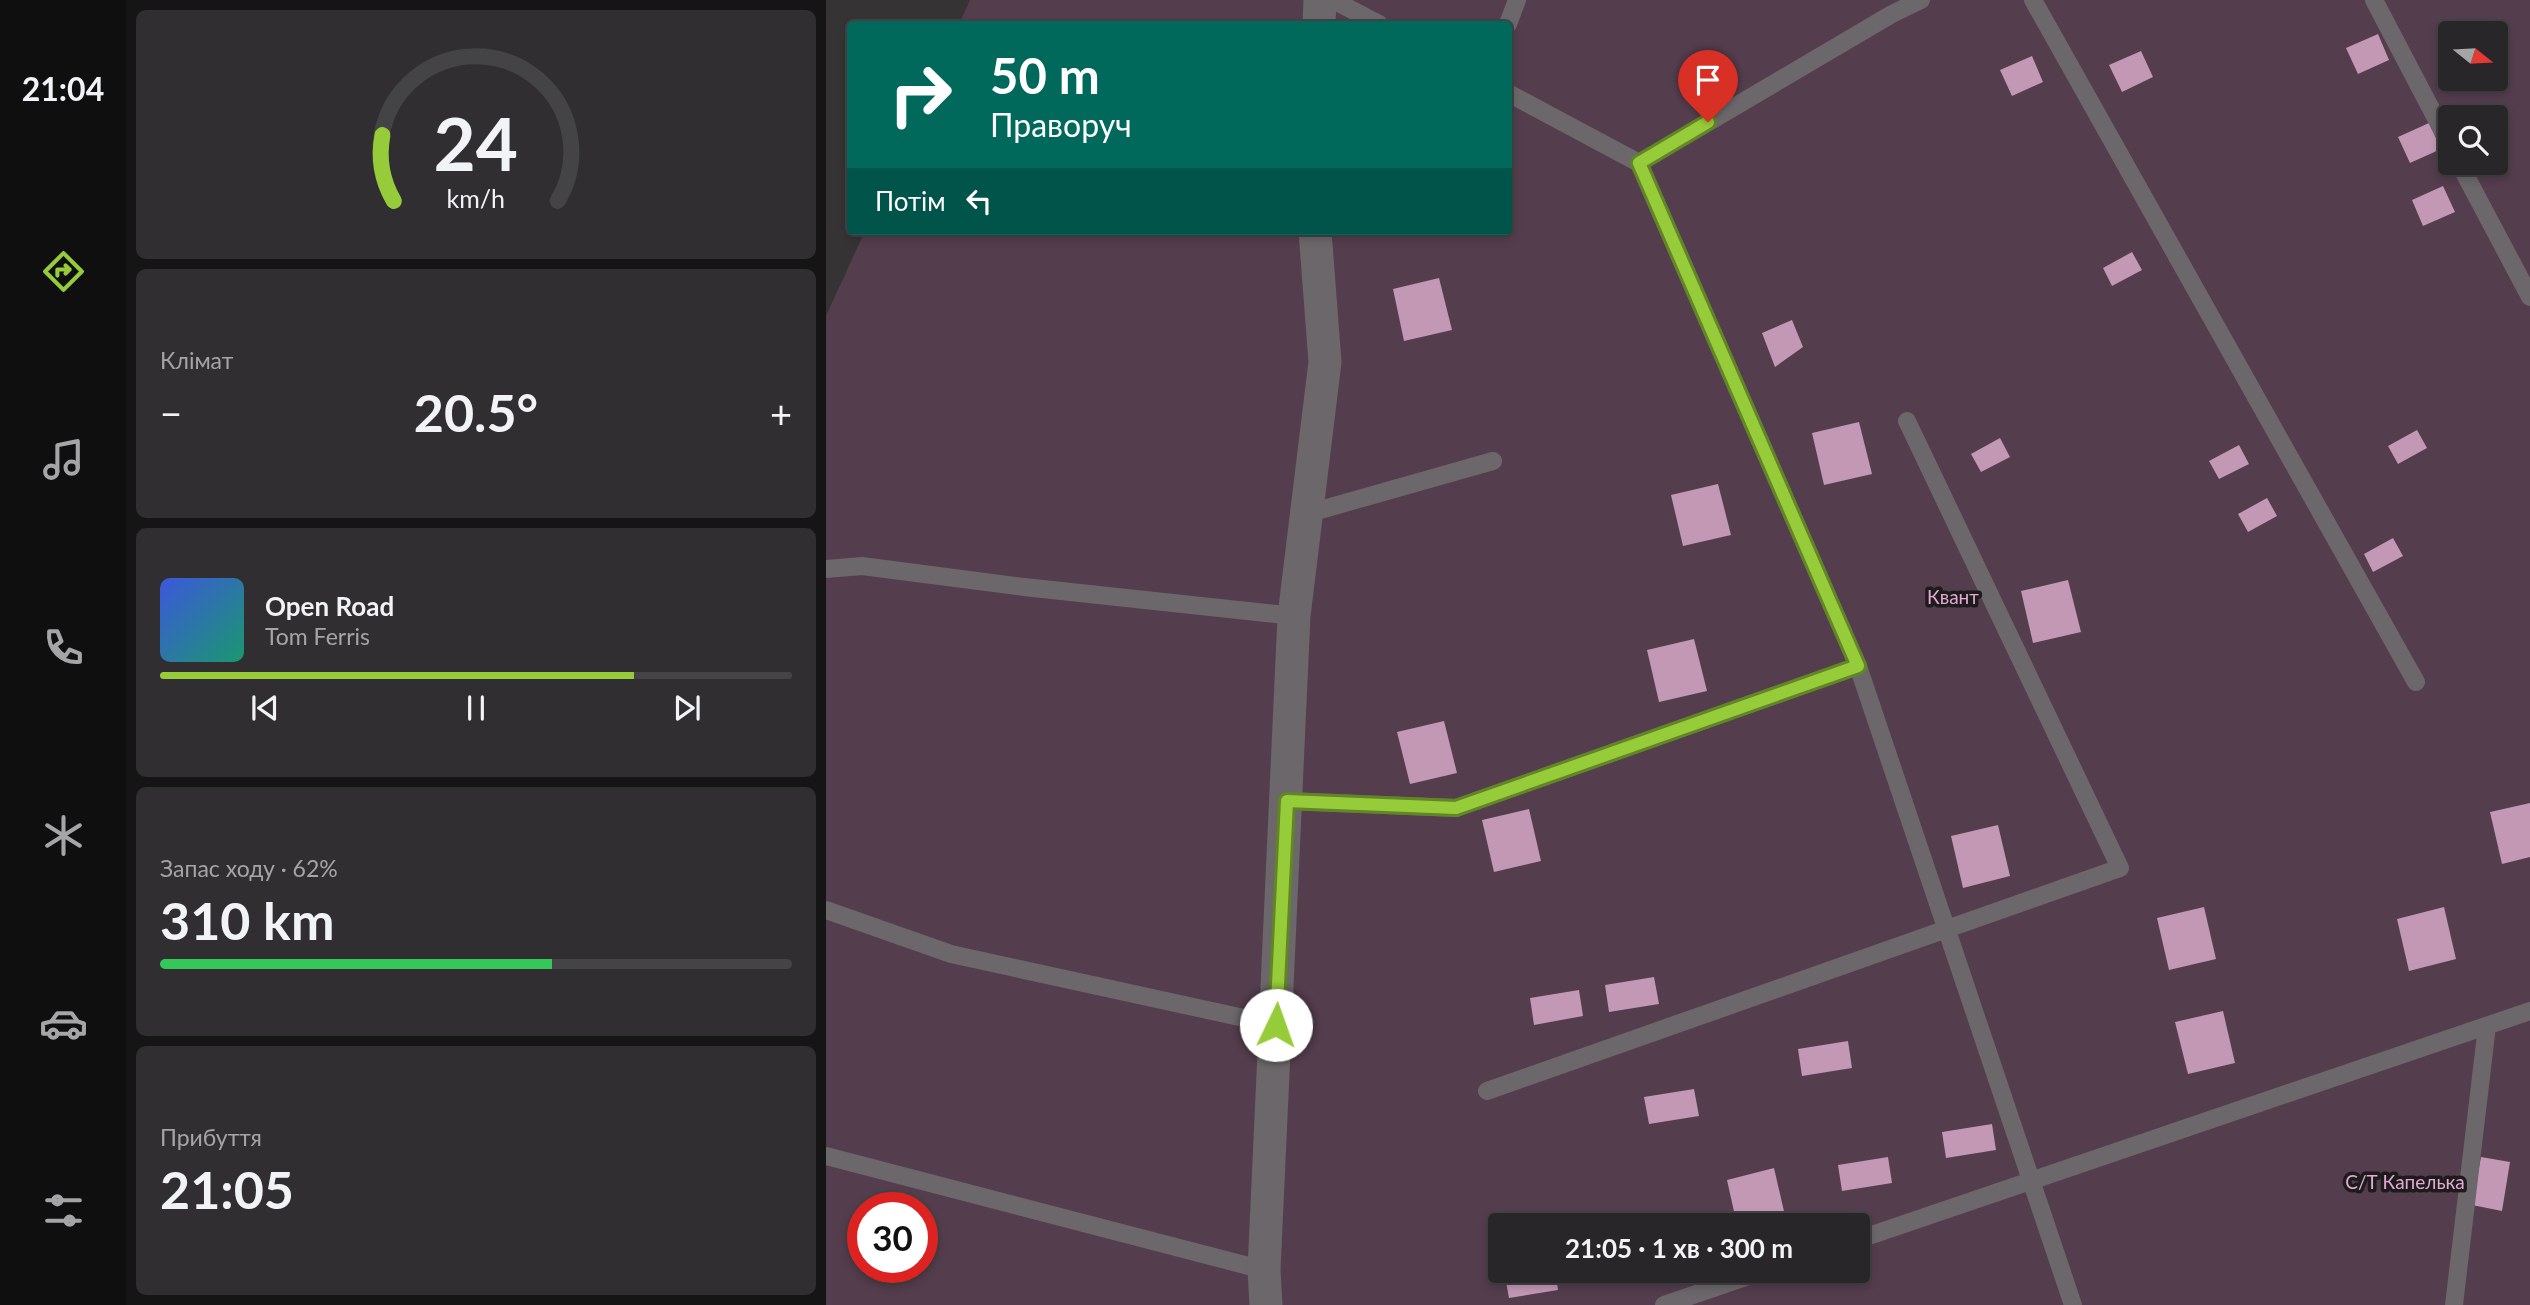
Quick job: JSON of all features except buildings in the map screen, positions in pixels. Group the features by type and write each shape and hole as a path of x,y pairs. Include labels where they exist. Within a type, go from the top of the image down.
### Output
{"street":[{"path":"1319,21 1320,0"},
{"path":"1266,1305 1264,1270 1294,616 1325,362 1315,235"}],"lane":[{"path":"1333,0 1373,21"},
{"path":"1509,21 1517,0"},
{"path":"1639,163 1895,7 1921,0"},
{"path":"2033,0 2416,682"},
{"path":"2374,0 2438,122"},
{"path":"1512,95 1639,163 1858,666 2073,1305"},
{"path":"2465,175 2530,297"},
{"path":"1487,1091 2120,867 1907,421"},
{"path":"1306,514 1493,461"},
{"path":"826,569 862,566 1024,587 1294,616"},
{"path":"1287,801 1456,808 1858,666"},
{"path":"826,910 951,954 1276,1025"},
{"path":"1870,1236 2530,1012"},
{"path":"2454,1305 2487,1026"},
{"path":"826,1156 1264,1270"},
{"path":"1664,1305 1728,1283"}],"green space":[{"name":"Квант","path":"970,0 2530,0 2530,1305 826,1305 826,316 863,235 1512,235 1512,21 960,21"}],"route":[{"path":"1276,1025 1287,801 1456,808 1858,666 1639,163 1708,122"}],"park label":[{"name":"С/Т Капелька","path":"2405,1182"}]}
